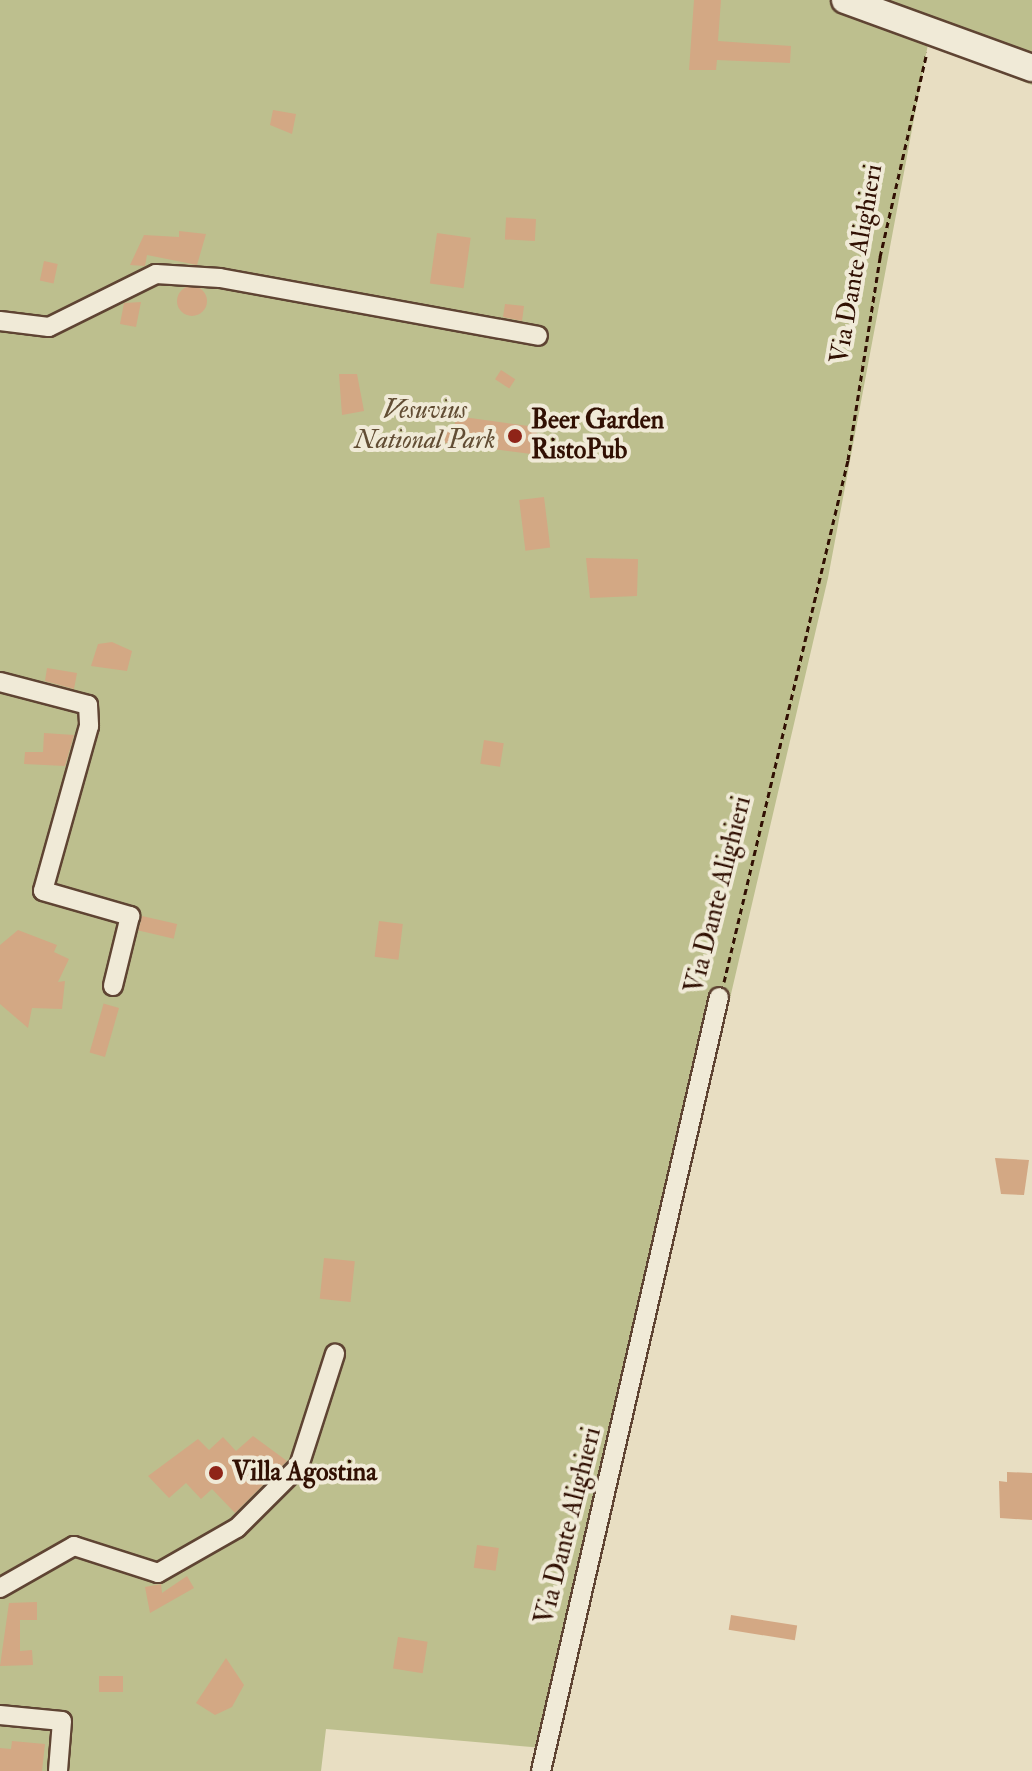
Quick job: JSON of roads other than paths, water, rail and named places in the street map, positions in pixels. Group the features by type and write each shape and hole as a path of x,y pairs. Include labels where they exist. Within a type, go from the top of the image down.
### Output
{"street":[{"path":"845,0 932,29 1032,68"},
{"path":"0,321 49,327 156,274 220,278 538,336"},
{"path":"0,682 88,705 89,726 43,891 130,916 113,986"},
{"name":"Via Dante Alighieri","path":"541,1771 719,997"},
{"path":"0,1588 74,1546 158,1573 237,1528 299,1466 335,1354"},
{"path":"0,1715 62,1721 58,1771"}],"place":[{"name":"Beer Garden RistoPub","path":"515,436"},
{"name":"Villa Agostina","path":"216,1473"}],"park label":[{"name":"Vesuvius National Park","path":"425,426"}]}
